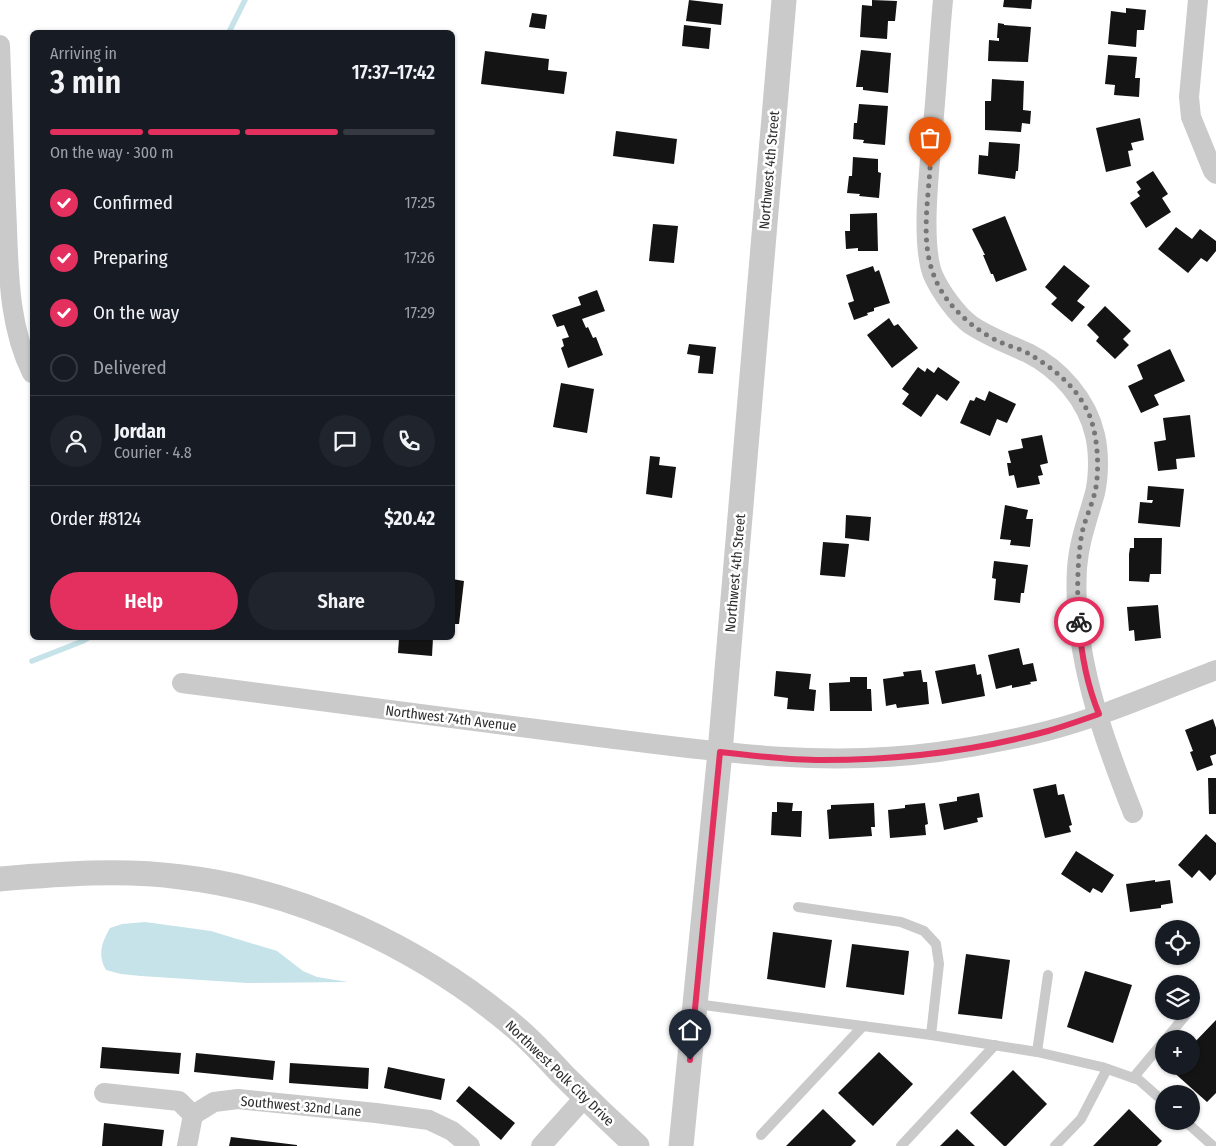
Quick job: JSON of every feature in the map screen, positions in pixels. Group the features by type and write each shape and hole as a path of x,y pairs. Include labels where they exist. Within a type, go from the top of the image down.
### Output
{"street":[{"name":"Northwest 4th Street","path":"681,1146 720,752 784,0"},
{"path":"943,0 928,212 928,252 931,266 933,274 947,299 969,324 998,341 1030,354 1053,370 1074,390 1088,411 1095,436 1098,472 1095,492 1081,537 1077,568 1080,641 1087,678 1110,754 1133,813"},
{"path":"1198,0 1189,97 1191,118 1199,140 1216,174"},
{"path":"0,46 9,273 15,324 23,354 30,368"},
{"name":"Northwest 74th Avenue","path":"182,683 720,752 821,760 888,757 938,752 1048,731 1216,670"},
{"name":"Northwest Polk City Drive","path":"0,878 80,872 118,872 182,877 244,888 334,916 398,947 459,984 516,1027 637,1146"},
{"path":"104,1093 179,1101 193,1115 187,1146"},
{"path":"541,1146 586,1097"},
{"name":"Southwest 32nd Lane","path":"193,1115 214,1102 238,1099 358,1111 429,1120 452,1131 470,1146"}],"lane":[{"path":"798,907 901,922 924,931 936,944 939,964 930,1035"},
{"path":"1037,1052 1048,975"},
{"path":"695,1004 930,1035 1037,1052 1107,1069 1139,1080 1155,1094"},
{"path":"1173,1030 1182,1020"},
{"path":"760,1135 863,1026"},
{"path":"901,1146 995,1045"},
{"path":"1133,1078 1155,1052"},
{"path":"1056,1146 1081,1118 1107,1069"},
{"path":"1196,1130 1213,1145"}],"water":[{"path":"145,922 211,931 277,951 303,971 317,977 348,982 247,983 141,976 106,970 101,954 110,928 122,924"}],"building":[{"path":"689,0 723,4 721,25 686,21"},
{"path":"872,0 897,1 895,21 888,21 887,39 860,37 862,5 872,6"},
{"path":"1004,0 1032,0 1031,9 1003,7"},
{"path":"1126,8 1146,10 1144,30 1137,30 1136,47 1108,44 1111,11 1126,13"},
{"path":"532,13 547,15 545,29 529,27"},
{"path":"998,23 1031,27 1028,62 988,61 989,40 999,41 999,38 997,38"},
{"path":"684,25 711,28 709,49 682,46"},
{"path":"861,50 891,53 888,93 863,90 863,87 856,87"},
{"path":"485,51 549,59 548,70 567,72 564,94 481,84"},
{"path":"1108,55 1137,57 1135,78 1140,78 1139,97 1114,95 1115,85 1105,84"},
{"path":"992,79 1024,81 1023,110 1031,111 1030,124 1022,123 1021,132 985,130 985,101 991,101"},
{"path":"859,104 888,106 885,145 863,143 864,140 853,139 854,123 857,123"},
{"path":"1140,118 1144,140 1131,143 1133,150 1128,151 1131,166 1106,172 1096,128"},
{"path":"616,131 677,139 674,164 613,156"},
{"path":"989,142 1020,144 1018,171 1016,171 1015,179 978,174 979,155 988,156"},
{"path":"853,157 878,159 878,172 881,173 879,198 847,193 849,176 852,176"},
{"path":"1153,171 1168,194 1162,198 1171,212 1146,228 1130,203 1140,196 1137,192 1141,189 1136,182"},
{"path":"877,213 878,251 858,251 858,248 846,249 845,231 850,231 850,214"},
{"path":"1005,216 1027,270 996,282 972,229"},
{"path":"653,224 678,226 674,263 649,261"},
{"path":"1176,227 1192,239 1200,229 1216,241 1216,251 1207,262 1201,258 1188,273 1158,249"},
{"path":"1064,265 1090,286 1077,301 1085,307 1072,322 1051,304 1057,298 1045,287"},
{"path":"873,266 875,272 879,270 890,303 874,308 874,311 867,313 868,315 854,320 848,303 854,301 846,275"},
{"path":"597,290 605,311 582,319 593,338 596,337 603,355 568,368 561,348 564,346 562,339 569,337 564,325 557,327 552,315 581,305 578,297"},
{"path":"1105,306 1131,331 1123,339 1129,345 1115,359 1096,341 1099,337 1087,325"},
{"path":"889,318 894,326 898,324 918,348 892,368 867,335"},
{"path":"689,344 716,347 713,374 698,373 700,356 687,354"},
{"path":"1170,349 1185,381 1154,395 1159,405 1141,413 1128,386 1143,379 1137,365"},
{"path":"918,367 925,372 927,368 934,373 938,367 960,382 947,401 937,394 921,417 902,404 909,394 902,389"},
{"path":"561,383 594,389 587,433 553,427"},
{"path":"989,391 1016,404 1007,423 997,419 990,436 960,423 970,400 974,401 976,397 985,401"},
{"path":"1190,415 1195,457 1176,459 1177,469 1158,471 1154,442 1166,440 1163,418"},
{"path":"1042,435 1048,463 1040,465 1043,475 1038,476 1040,484 1017,488 1014,475 1009,476 1007,463 1011,463 1008,451 1023,448 1021,439"},
{"path":"650,456 660,457 659,465 676,467 672,498 646,494"},
{"path":"1148,486 1184,489 1180,527 1138,523 1140,502 1152,503 1153,500 1147,500"},
{"path":"1005,505 1028,510 1026,519 1033,519 1030,547 1010,545 1011,540 1000,539"},
{"path":"846,515 871,517 869,541 845,538"},
{"path":"1134,538 1162,538 1161,574 1150,574 1149,582 1129,581 1129,554 1130,548 1134,548"},
{"path":"823,542 849,544 845,577 820,575"},
{"path":"994,561 1028,565 1024,593 1021,593 1020,603 994,600 996,579 992,578"},
{"path":"455,580 464,581 459,624 455,624"},
{"path":"1158,605 1161,638 1135,641 1134,630 1129,631 1127,607"},
{"path":"399,640 433,640 432,656 398,653"},
{"path":"1019,648 1023,665 1033,663 1037,681 1012,688 1012,685 996,689 988,655"},
{"path":"975,664 977,675 981,674 985,696 942,704 935,671"},
{"path":"921,670 923,682 927,682 929,704 897,708 896,704 886,706 883,679 904,676 903,672"},
{"path":"776,671 811,674 809,689 816,690 814,711 787,709 788,698 774,696"},
{"path":"850,677 867,677 867,689 871,689 872,711 830,711 829,683 850,682"},
{"path":"1213,719 1216,728 1216,754 1210,756 1213,765 1197,771 1190,752 1193,751 1185,730"},
{"path":"1208,778 1216,778 1216,814 1209,814"},
{"path":"1056,784 1058,795 1064,794 1072,825 1069,826 1071,832 1045,838 1033,789"},
{"path":"979,793 983,817 977,818 978,822 944,830 939,804 957,801 957,797"},
{"path":"777,802 793,803 792,811 802,811 801,837 771,835 772,812 777,812"},
{"path":"874,803 875,827 871,827 872,836 829,839 827,810 831,809 831,805"},
{"path":"925,803 928,824 925,825 926,835 890,838 888,810 905,808 905,805"},
{"path":"1206,834 1216,843 1216,874 1210,881 1199,870 1192,878 1178,865"},
{"path":"1076,851 1114,875 1102,893 1093,888 1090,893 1061,874"},
{"path":"1155,880 1155,882 1170,880 1173,903 1161,905 1161,908 1130,912 1126,884"},
{"path":"773,932 832,940 825,988 767,979"},
{"path":"852,944 909,951 904,995 846,987"},
{"path":"966,954 1010,960 1002,1019 958,1014"},
{"path":"1085,971 1132,985 1113,1043 1067,1027"},
{"path":"1216,1020 1216,1093 1207,1102 1200,1096 1200,1085 1188,1085 1177,1075 1200,1075 1200,1037"},
{"path":"102,1047 181,1053 179,1074 100,1068"},
{"path":"879,1052 913,1084 873,1126 838,1093"},
{"path":"196,1053 275,1061 273,1080 194,1072"},
{"path":"290,1063 369,1068 368,1089 289,1083"},
{"path":"388,1067 445,1079 441,1100 384,1088"},
{"path":"1013,1070 1047,1104 1004,1146 970,1113"},
{"path":"469,1086 515,1123 501,1140 456,1101"},
{"path":"823,1109 856,1141 851,1146 786,1146"},
{"path":"1129,1109 1162,1141 1157,1146 1093,1146"},
{"path":"104,1123 164,1130 162,1146 102,1146"},
{"path":"957,1129 975,1146 940,1146"},
{"path":"231,1137 297,1145 297,1146 229,1146"}],"waterway":[{"path":"230,30 245,0"},
{"path":"32,661 85,640"}],"way so far":[{"path":"930,168 927,220 928,252 933,274 947,299 969,324 998,341 1030,354 1053,370 1074,390 1088,411 1095,436 1098,472 1095,492 1081,537 1077,568 1079,622"}],"route":[{"path":"690,1060 720,752 821,760 878,758 938,752 1048,731 1099,714 1087,678 1080,641 1079,622"}]}
